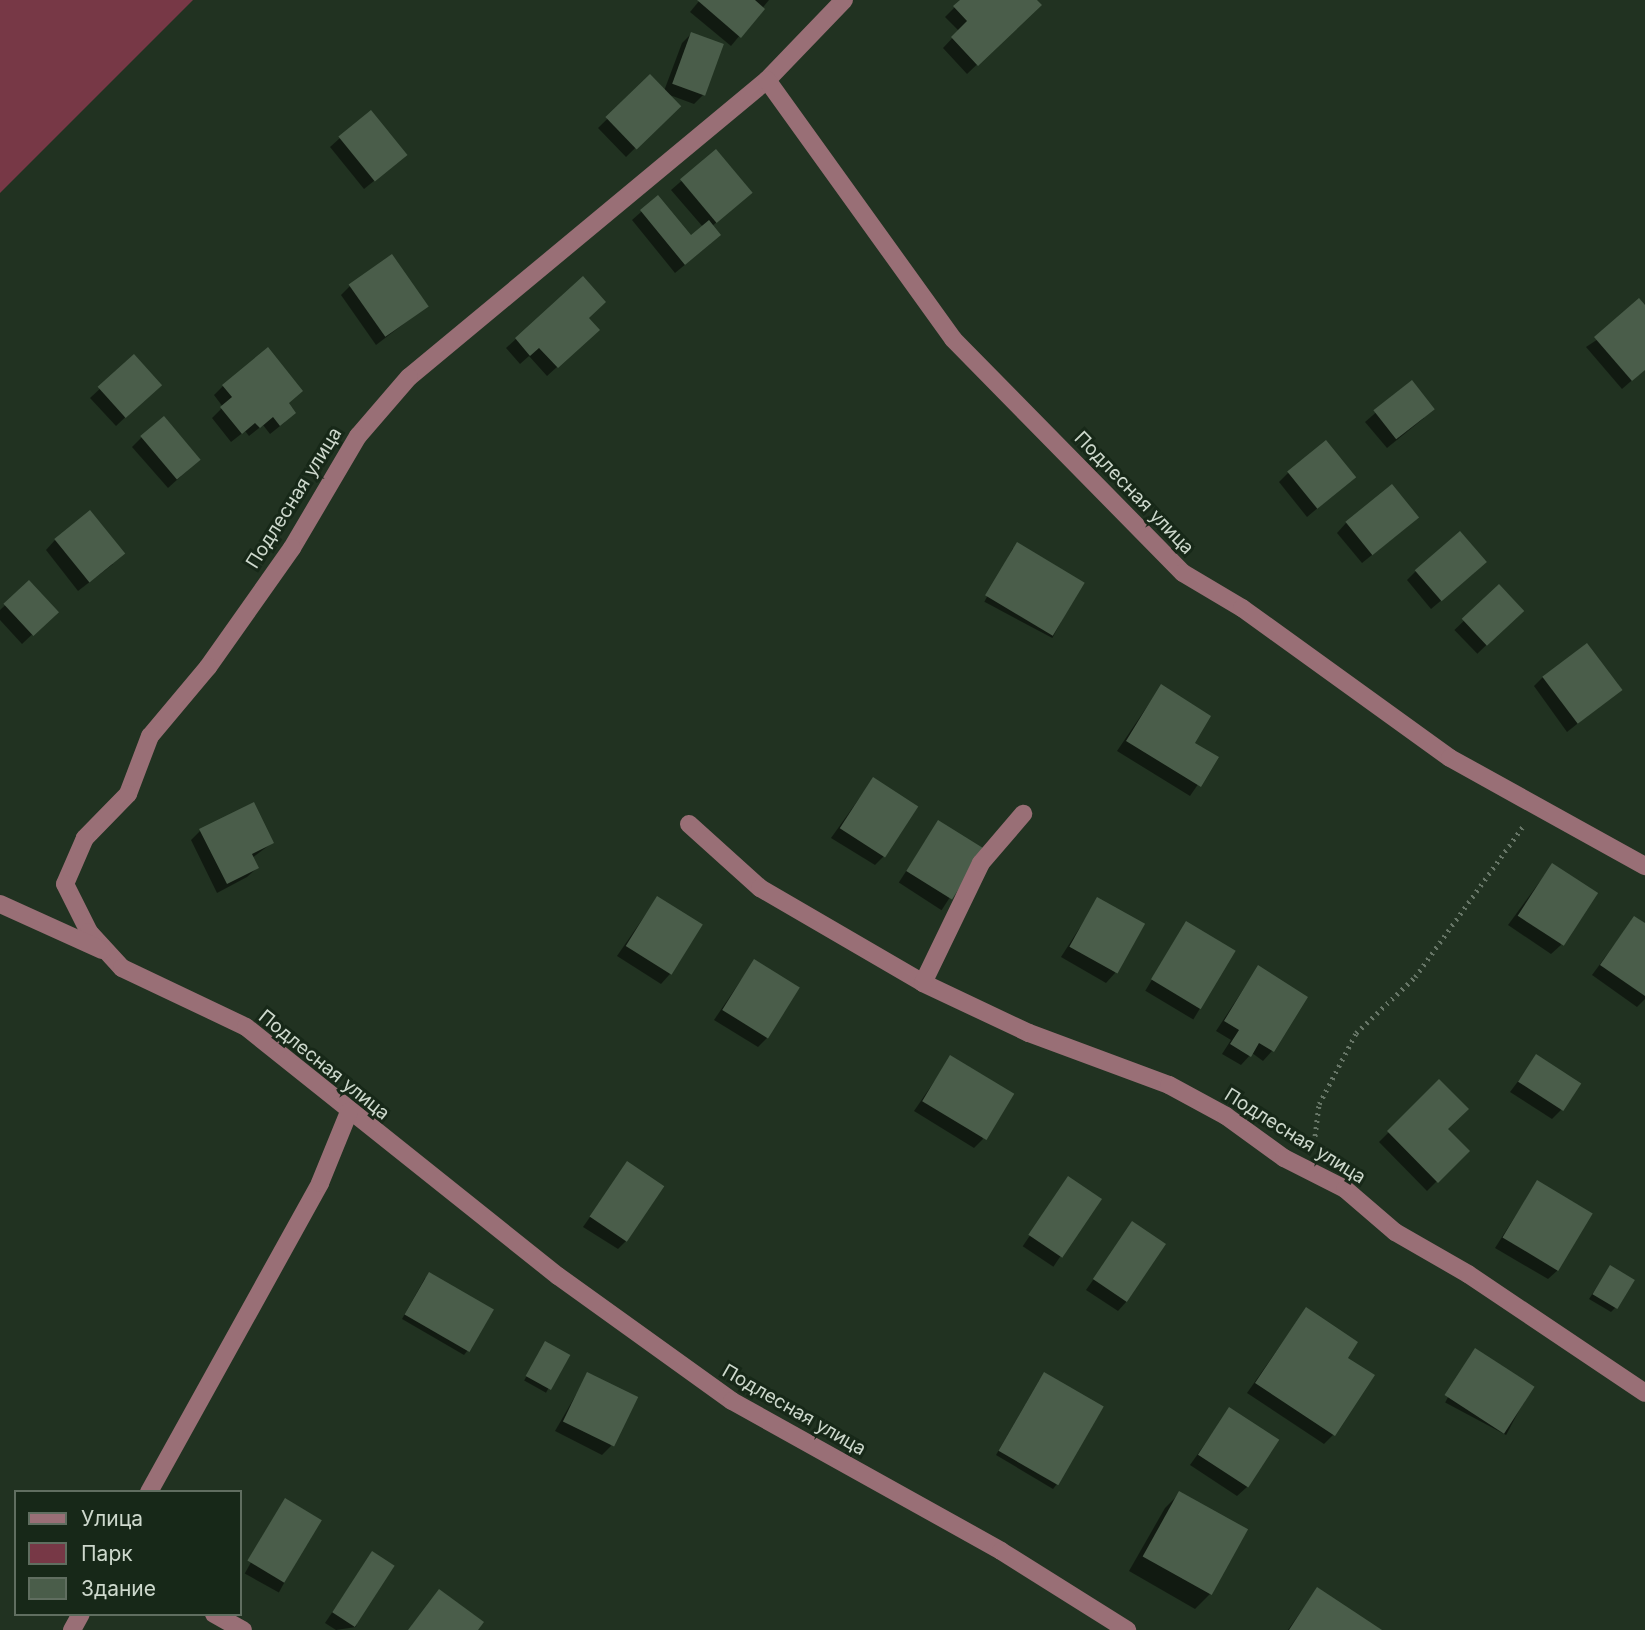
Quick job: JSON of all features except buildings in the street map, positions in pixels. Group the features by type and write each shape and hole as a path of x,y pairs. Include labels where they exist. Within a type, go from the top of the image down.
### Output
{"street":[{"name":"Подлесная улица","path":"844,0 767,80 409,377 358,436 292,548 208,667 150,736 128,794 85,838 65,884 89,932 122,968 246,1027 349,1112 558,1276 732,1401 1001,1551 1127,1630"},
{"name":"Подлесная улица","path":"767,80 953,339 1183,573 1242,608 1450,758 1645,866"},
{"path":"923,983 981,863 1023,814"},
{"name":"Подлесная улица","path":"689,824 760,888 923,983 1029,1033 1169,1085 1226,1116 1310,1172 1345,1189 1395,1232 1468,1274 1645,1393"},
{"path":"0,904 108,953"},
{"path":"150,1490 320,1183 349,1112"},
{"path":"218,1616 243,1630"}],"path":[{"path":"1310,1172 1319,1104 1356,1033 1415,977 1538,805"}],"green space":[{"path":"0,0 193,0 0,193"}]}
